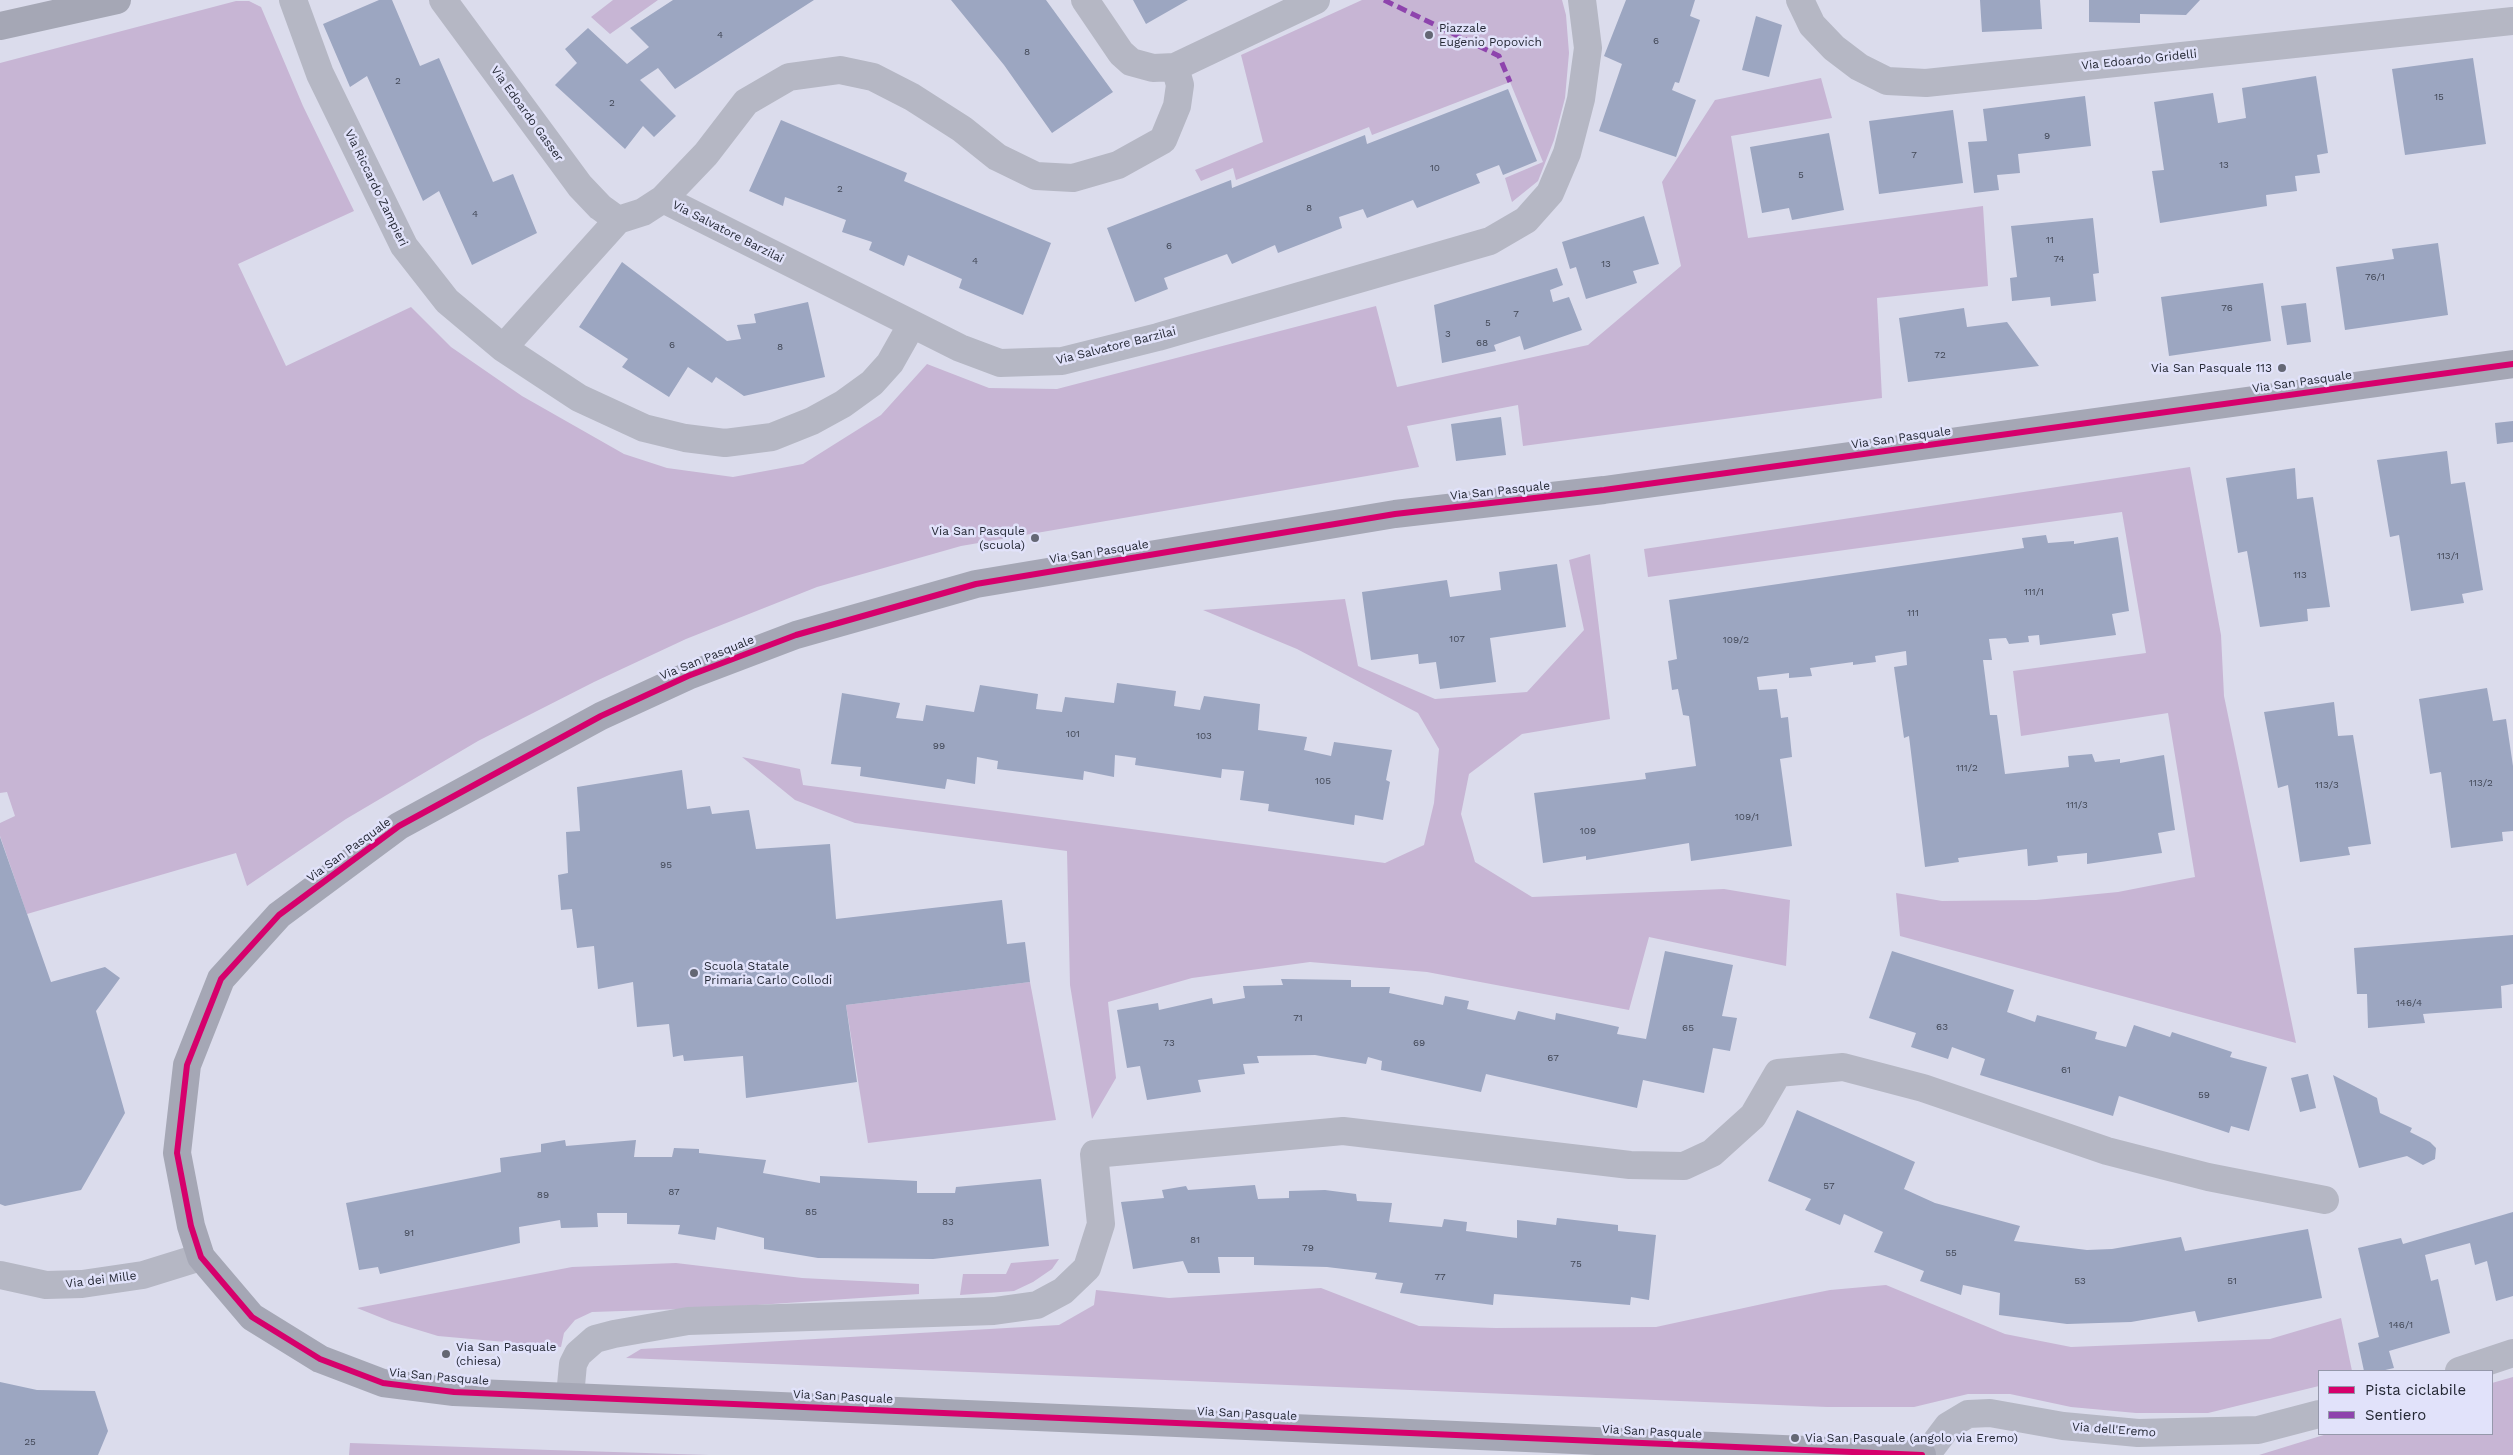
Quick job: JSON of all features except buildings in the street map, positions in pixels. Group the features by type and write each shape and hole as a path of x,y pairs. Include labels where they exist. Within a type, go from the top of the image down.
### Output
{"street":[{"path":"0,26 117,0"},
{"name":"Via Riccardo Zampieri","path":"293,0 320,74 404,246 447,300 503,348 579,398 644,428 685,438 725,443 772,438 812,421 843,404 872,383 890,363 912,324"},
{"name":"Via Edoardo Gasser","path":"443,0 580,186 600,207 618,220"},
{"path":"1085,0 1121,53 1131,62 1153,68 1175,67 1316,0"},
{"name":"Via Salvatore Barzilai","path":"664,199 960,348 1000,363 1062,361 1158,337 1490,241 1526,220 1550,193 1567,153 1581,99 1588,48 1582,0"},
{"name":"Via Edoardo Gridelli","path":"1800,0 1812,24 1834,48 1859,67 1887,80 1926,83 2513,21"},
{"path":"503,348 618,220 643,212 664,199 706,154 746,102 789,77 840,70 873,77 962,129 997,157 1036,176 1072,178 1118,165 1163,140 1178,106 1180,85 1175,67"},
{"name":"Via San Pasquale","path":"1924,1455 454,1392 383,1383 320,1359 252,1317 201,1257 191,1226 177,1154 187,1065 221,979 279,915 399,826 601,716 688,676 796,635 976,584 1395,514 1604,490 2513,364"},
{"path":"570,1396 574,1364 578,1354 595,1339 614,1334 688,1321 994,1311 1036,1305 1063,1291 1087,1268 1101,1224 1094,1154 1179,1144 1343,1132 1630,1165 1684,1166 1712,1153 1753,1116 1778,1073 1843,1067 1923,1088 2107,1151 2208,1177 2325,1200"},
{"name":"Via dei Mille","path":"0,1275 46,1285 82,1284 143,1275 201,1257"},
{"path":"2462,1370 2513,1353"},
{"name":"Via dell'Eremo","path":"1924,1455 1948,1426 1968,1414 1990,1413 2063,1426 2138,1433 2258,1430 2318,1414"}],"shaded area":[{"path":"613,0 658,0 610,34 591,17"},
{"path":"1362,0 1562,0 1566,15 1569,53 1565,98 1554,140 1538,181 1512,202 1505,178 1543,162 1510,82 1372,135 1369,127 1236,180 1233,168 1201,181 1195,170 1263,142 1241,55"},
{"path":"236,1 249,1 261,7 303,106 354,211 238,264 286,366 411,307 451,347 522,396 624,454 667,468 733,477 803,464 881,415 927,364 989,388 1057,389 1376,306 1397,387 1588,345 1681,266 1662,182 1715,100 1821,78 1832,118 1731,136 1748,238 1983,206 1988,286 1877,298 1882,398 1523,446 1518,405 1407,426 1419,467 961,546 817,587 686,639 594,682 478,741 346,819 247,886 236,853 27,914 0,836 0,823 15,816 7,792 0,793 0,63"},
{"path":"2190,467 2221,635 2224,696 2296,1043 1900,936 1896,893 1942,901 2036,900 2118,892 2195,877 2168,713 2021,736 2013,671 2146,653 2122,512 1648,577 1644,549"},
{"path":"1590,554 1610,719 1522,734 1469,774 1461,814 1475,862 1532,897 1724,889 1790,900 1786,966 1649,937 1629,1010 1427,972 1310,962 1192,978 1108,1002 1116,1078 1092,1119 1070,985 1067,851 855,823 795,800 742,757 800,769 803,785 1385,863 1424,845 1434,803 1439,749 1418,713 1297,649 1203,610 1345,599 1358,666 1435,699 1527,692 1584,630 1569,560"},
{"path":"1030,982 1056,1120 868,1143 846,1005"},
{"path":"1059,1259 1052,1269 1033,1282 1014,1291 960,1295 963,1274 1006,1274 1011,1263"},
{"path":"676,1263 802,1278 919,1284 919,1294 713,1308 592,1312 575,1320 564,1333 561,1347 438,1336 392,1322 357,1308 572,1267"},
{"path":"1886,1285 2005,1334 2071,1347 2270,1339 2341,1318 2352,1370 2318,1370 2318,1386 2208,1413 2136,1413 2071,1407 2010,1394 1968,1394 1914,1407 1827,1407 626,1358 641,1349 1059,1325 1094,1305 1096,1290 1169,1298 1321,1288 1419,1326 1496,1328 1656,1327 1830,1290"},
{"path":"2513,1377 2513,1455 2259,1455 2324,1435 2493,1435 2493,1383"},
{"path":"350,1443 550,1450 709,1455 349,1455"}],"marked path":[{"path":"1384,0 1499,56 1510,82"}],"cycle path":[{"path":"1922,1455 454,1392 383,1383 320,1359 252,1317 201,1257 191,1226 177,1153 187,1065 221,979 279,915 399,826 601,716 688,676 796,635 976,584 1395,514 1604,490 2513,364"}],"place":[{"name":"Piazzale Eugenio Popovich","path":"1429,35"},
{"name":"Via San Pasquale 113","path":"2282,368"},
{"name":"Via San Pasqule (scuola)","path":"1035,538"},
{"name":"Scuola Statale Primaria Carlo Collodi","path":"694,973"},
{"name":"Via San Pasquale (chiesa)","path":"446,1354"},
{"name":"Via San Pasquale (angolo via Eremo)","path":"1795,1438"}]}
